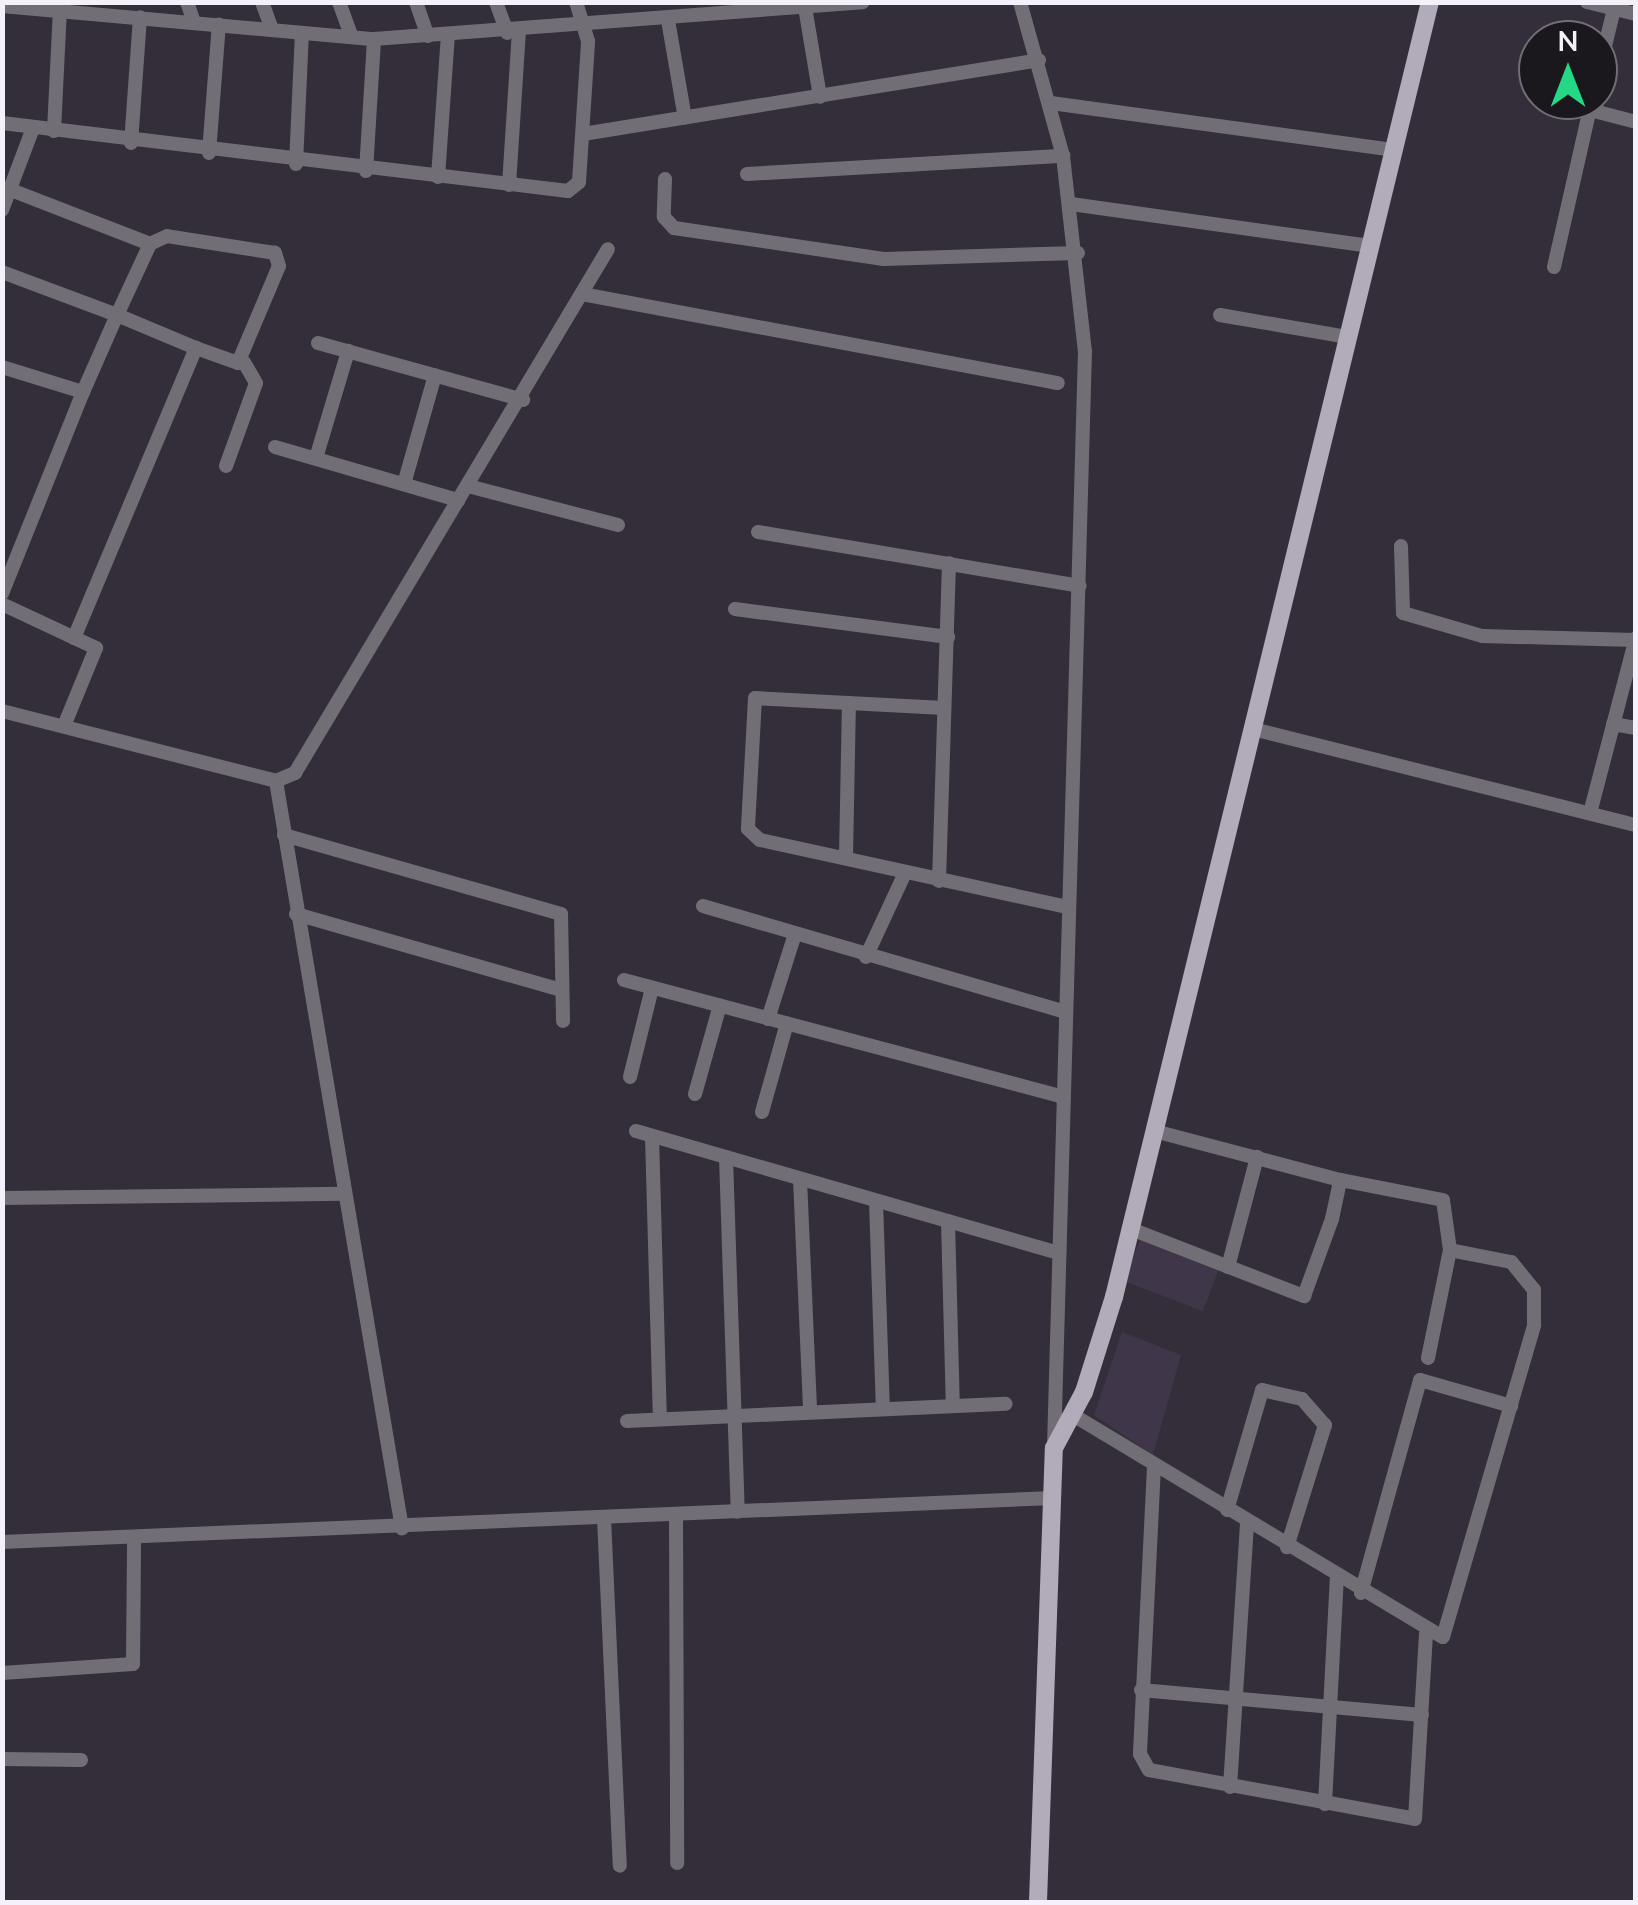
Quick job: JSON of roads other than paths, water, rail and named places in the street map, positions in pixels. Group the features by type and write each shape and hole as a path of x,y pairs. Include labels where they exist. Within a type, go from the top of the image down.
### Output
{"main road":[{"path":"1038,1902 1054,1448 1073,1416 1131,1228 1430,2"}],"street":[{"path":"187,2 194,22"},
{"path":"262,2 272,30"},
{"path":"340,2 352,37"},
{"path":"416,2 428,36"},
{"path":"496,2 514,32 508,186"},
{"path":"2,123 296,164 508,186 576,189 583,134 586,26 576,2"},
{"path":"2,6 110,9 140,17 374,38 514,32 863,2"},
{"path":"1020,2 1052,103 1078,253 1079,586 1054,1448"},
{"path":"1587,2 1636,14"},
{"path":"805,7 820,98"},
{"path":"1611,20 1614,9"},
{"path":"54,131 60,10"},
{"path":"132,143 140,17"},
{"path":"668,20 685,118"},
{"path":"209,153 219,24"},
{"path":"296,164 302,33"},
{"path":"438,177 448,36"},
{"path":"366,170 374,38"},
{"path":"583,134 1040,60"},
{"path":"1052,103 1393,150"},
{"path":"1554,267 1588,120"},
{"path":"2,210 33,128"},
{"path":"747,174 1063,156"},
{"path":"665,178 664,218 674,228 884,259 1078,253"},
{"path":"10,190 150,244"},
{"path":"1071,204 1370,246"},
{"path":"2,592 150,244 167,236 275,253 279,266 244,362"},
{"path":"2,712 276,781 295,773 458,500 523,400 608,250"},
{"path":"2,272 196,348 244,362 256,383 226,466"},
{"path":"582,294 1058,383"},
{"path":"1220,315 1348,337"},
{"path":"318,343 523,400"},
{"path":"74,638 196,348"},
{"path":"316,458 348,351"},
{"path":"2,384 6,368 84,392"},
{"path":"404,484 435,375"},
{"path":"275,446 458,500"},
{"path":"468,486 618,525"},
{"path":"758,532 1079,586"},
{"path":"1401,546 1403,613 1482,636 1635,639 1590,813"},
{"path":"939,880 949,563"},
{"path":"2,604 96,650 64,726"},
{"path":"735,610 948,637"},
{"path":"944,708 755,698 744,812 760,840 1067,907"},
{"path":"846,857 849,702"},
{"path":"1613,724 1636,728"},
{"path":"1253,730 1636,825"},
{"path":"276,781 342,1194 402,1528"},
{"path":"284,835 557,911 563,1021"},
{"path":"866,956 905,873"},
{"path":"703,906 1065,1012"},
{"path":"296,914 562,990"},
{"path":"768,1019 794,934"},
{"path":"624,980 1064,1096"},
{"path":"630,1077 652,988"},
{"path":"695,1094 720,1005"},
{"path":"762,1112 787,1023"},
{"path":"636,1131 1058,1254"},
{"path":"1155,1131 1340,1180 1443,1200 1450,1250 1428,1358"},
{"path":"652,1136 660,1417"},
{"path":"726,1157 738,1512"},
{"path":"1228,1267 1258,1157"},
{"path":"800,1179 810,1411"},
{"path":"1131,1228 1308,1296 1340,1180"},
{"path":"2,1198 342,1194"},
{"path":"876,1201 882,1408"},
{"path":"948,1221 953,1406"},
{"path":"1073,1416 1426,1633 1447,1632 1534,1326 1528,1273 1450,1250"},
{"path":"1360,1593 1420,1380 1511,1406"},
{"path":"1227,1510 1262,1390 1302,1399 1325,1425 1286,1547"},
{"path":"626,1420 1006,1404"},
{"path":"1154,1466 1141,1690 1145,1767 1325,1804 1416,1818 1426,1633"},
{"path":"2,1542 1053,1498"},
{"path":"676,1514 677,1863"},
{"path":"604,1518 620,1866"},
{"path":"1230,1786 1247,1522"},
{"path":"2,1674 133,1664 134,1538"},
{"path":"1325,1804 1337,1578"},
{"path":"1141,1690 1236,1695 1422,1715"},
{"path":"2,1759 82,1760"}]}
